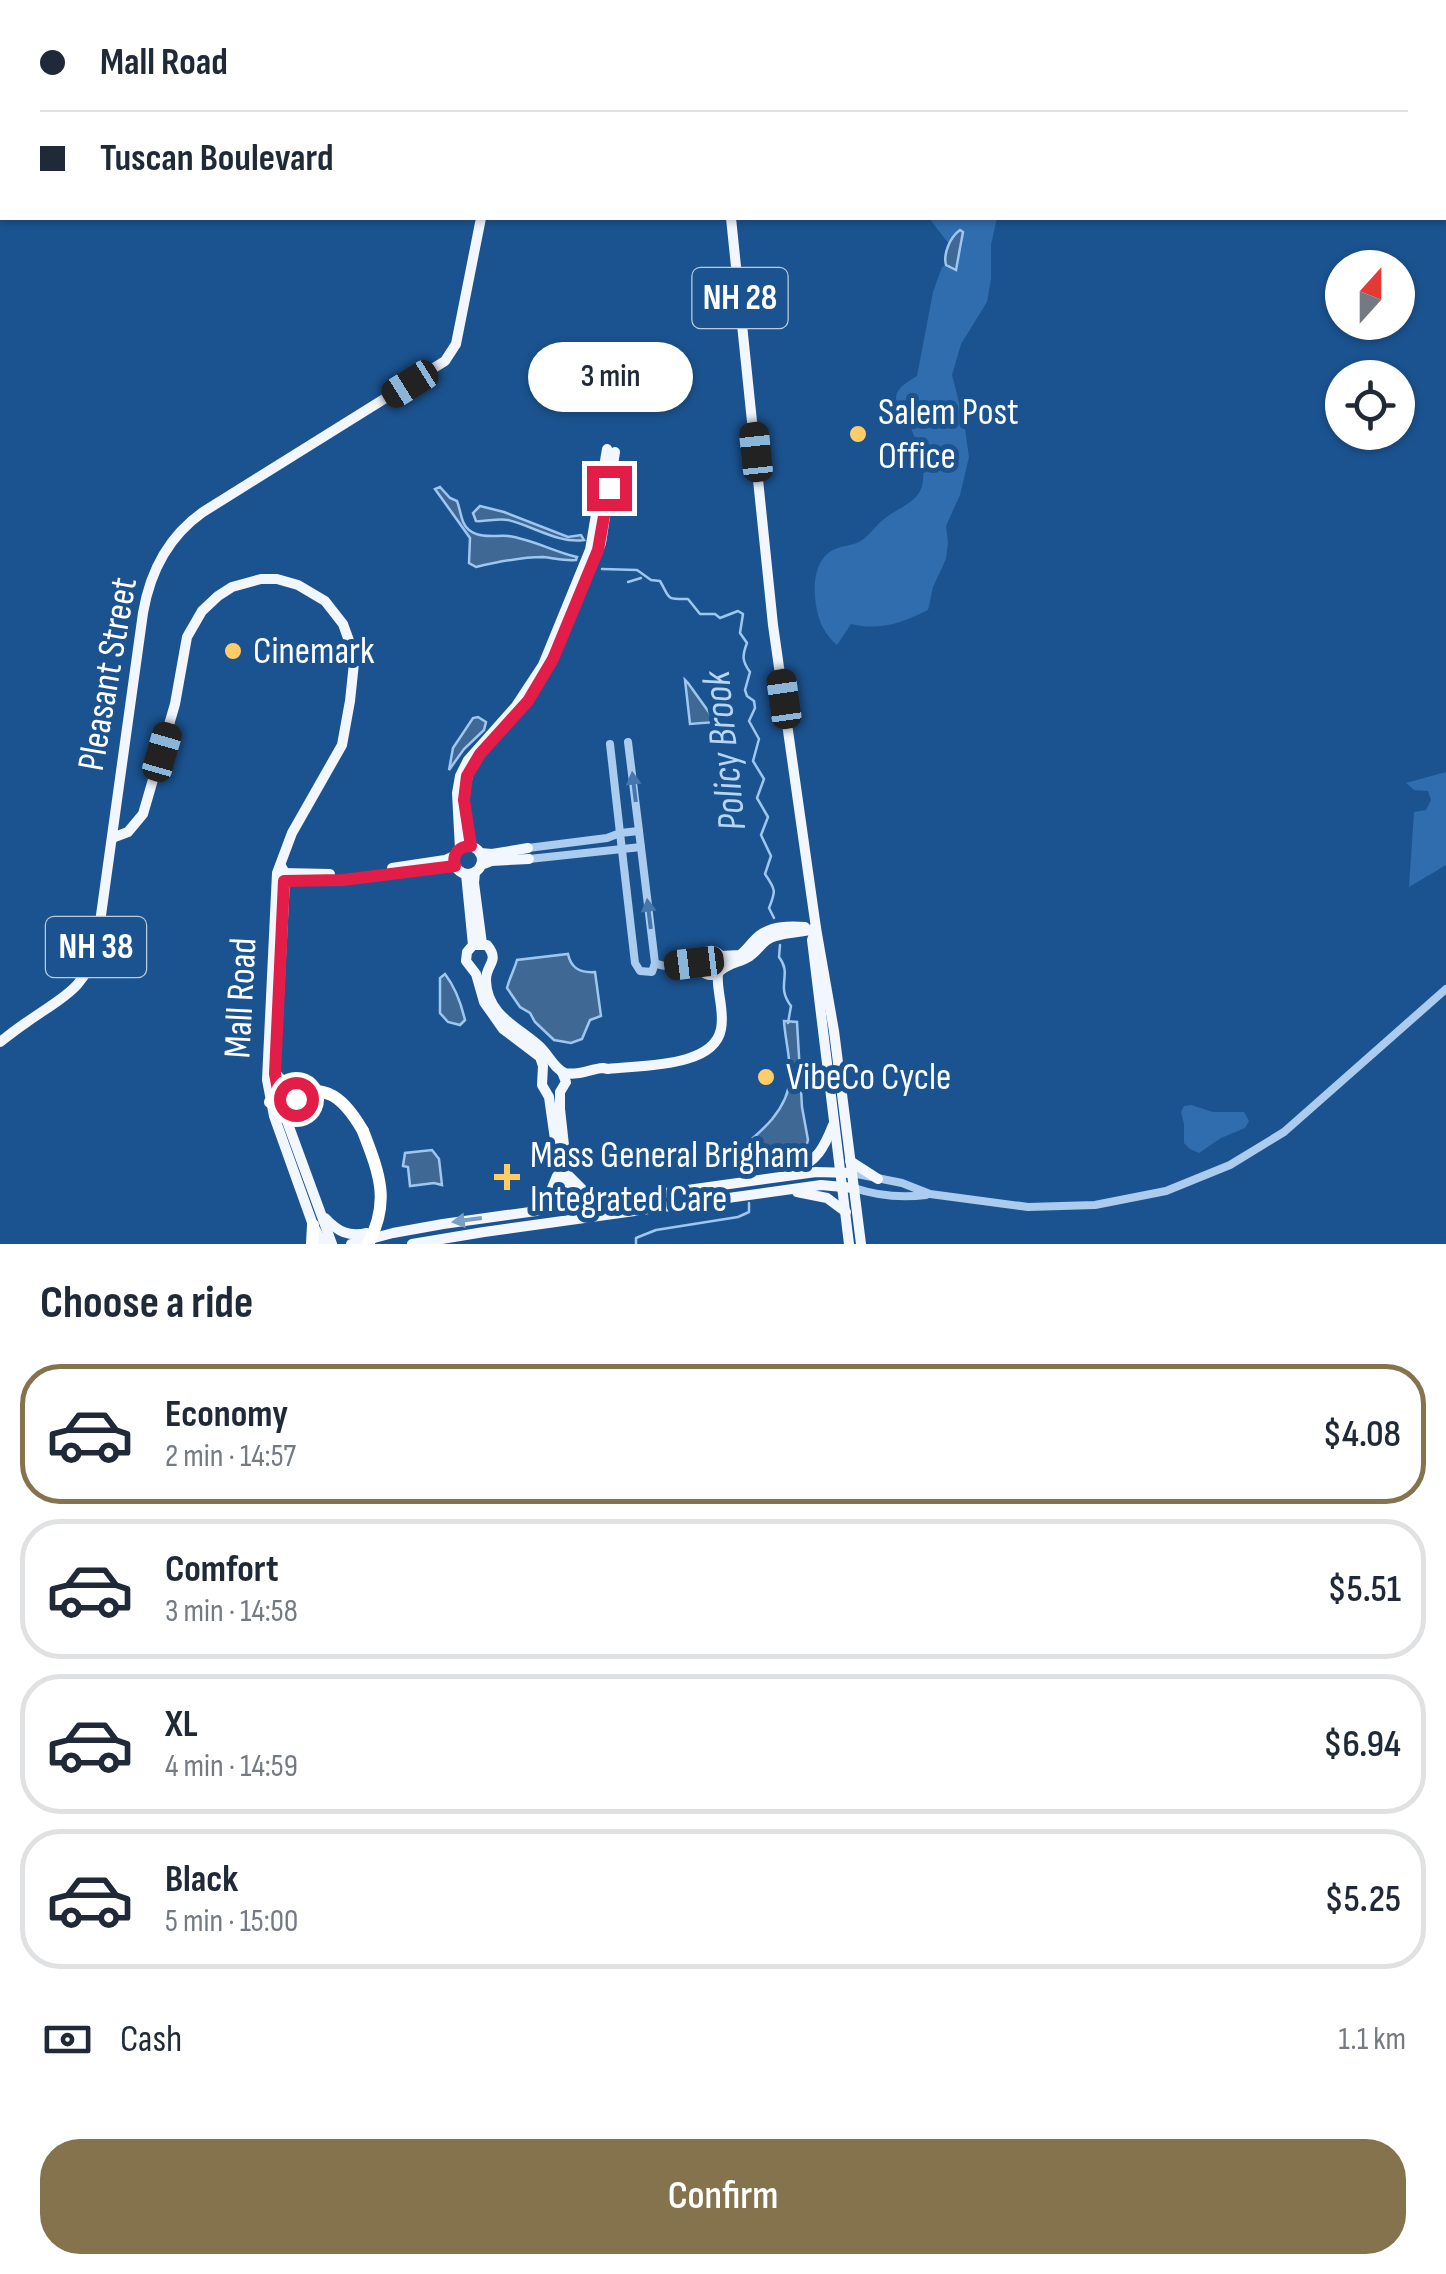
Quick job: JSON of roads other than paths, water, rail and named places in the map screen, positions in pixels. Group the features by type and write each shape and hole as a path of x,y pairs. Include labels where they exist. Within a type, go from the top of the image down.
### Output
{"highway":[{"path":"275,1074 288,1087 333,1096 363,1131 378,1168 382,1198 368,1244"},
{"path":"275,1101 314,1098 350,1112"},
{"path":"312,1244 317,1219"}],"main road":[{"name":"Pleasant Street","path":"0,1038 68,995 89,970 97,944 145,600 162,556 176,536 203,512 445,362 456,344 481,220"},
{"name":"NH 28","path":"731,220 774,625 834,1030 848,1169 849,1244"},
{"path":"569,1220 563,1169 542,1085 540,1057 492,1016 466,956 478,944 474,883 457,793 468,760 516,706 543,666 590,550 611,451"},
{"name":"Mall Road","path":"112,838 128,832 143,814 175,704 187,637 198,616 218,596 239,584 261,579 284,580 312,592 335,612 349,637 354,664 349,715 342,745 292,833 281,875 267,1062 275,1101 323,1244"},
{"path":"281,875 343,880 528,853"},
{"name":"Mall Road","path":"275,1101 281,875"},
{"path":"542,1078 546,1071 574,1074 690,1059 707,1051 715,1042 718,1029 710,952 735,956 771,930 790,926 816,928"},
{"name":"NH 28","path":"816,928 812,940 833,1124 848,1169"},
{"path":"710,969 748,957 771,937 816,928"},
{"path":"478,944 492,952 486,979 493,1004 509,1025 542,1049 566,1082 560,1120 563,1169 583,1190 615,1199"},
{"path":"710,969 723,963 720,956"},
{"path":"471,968 479,971 491,965"},
{"path":"546,1091 553,1094 608,1069"},
{"path":"784,1176 818,1156 833,1124"},
{"path":"528,1212 550,1192 563,1169"},
{"path":"351,1244 393,1233 568,1205 816,1172 848,1169 878,1179"},
{"path":"412,1244 821,1185 848,1187"},
{"name":"NH 28","path":"848,1187 861,1244"},
{"path":"781,1191 827,1198 846,1212"},
{"name":"Mall Road","path":"317,1219 332,1244"},
{"path":"317,1219 348,1234 393,1233"}],"street":[{"path":"628,742 654,968"},
{"path":"610,744 635,963 640,971 694,963 710,969"},
{"path":"528,853 639,831"},
{"path":"528,853 641,847"},
{"path":"878,1179 930,1194 1028,1207 1088,1206 1166,1192 1260,1149 1296,1123 1446,989"},
{"path":"848,1187 904,1198 930,1194"}],"waterway":[{"name":"Policy Brook","path":"602,569 637,570 660,581 669,597 688,599 700,614 720,618 738,611 743,614 740,633 747,643 744,658 750,672 745,690 754,701 749,721 759,739 753,761 764,779 757,798 768,817 761,835 771,856 765,874 774,891 769,908 774,918"},
{"path":"628,582 641,578"},
{"name":"Policy Brook","path":"780,945 784,992 791,1006 788,1023"},
{"name":"Policy Brook","path":"636,1244 636,1238 656,1230 738,1217 749,1212 749,1203"}],"place":[{"name":"Salem Post Office","path":"858,434"},
{"name":"Cinemark","path":"233,651"},
{"name":"VibeCo Cycle","path":"766,1077"},
{"name":"Mass General Brigham Integrated Care","path":"507,1177"}]}
